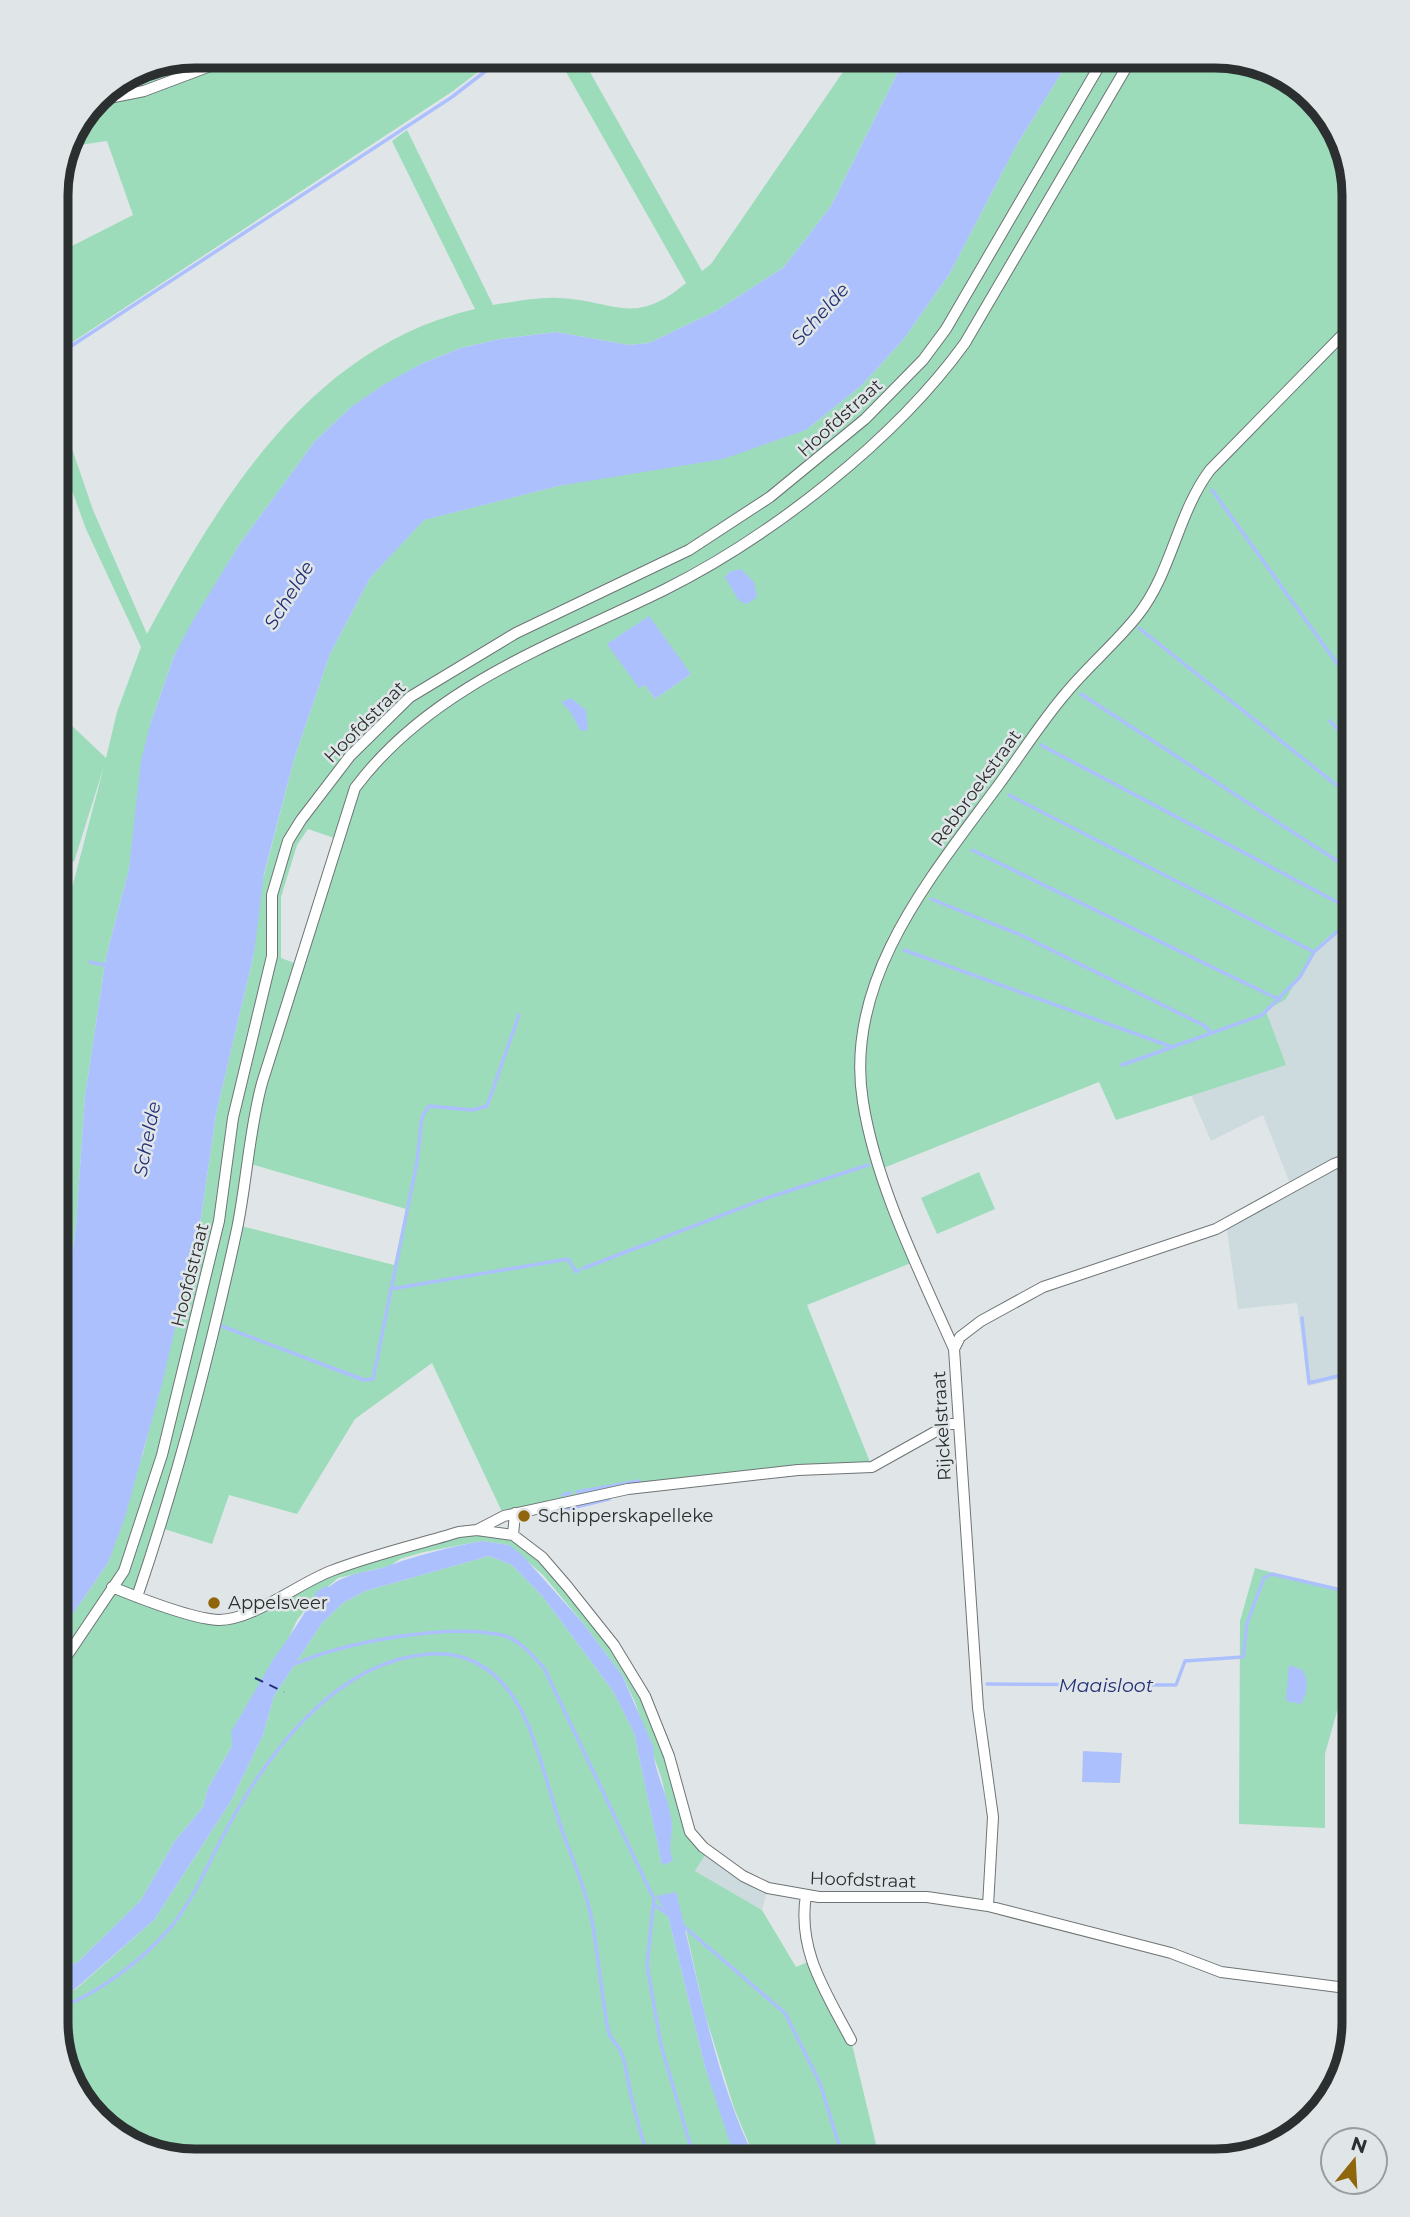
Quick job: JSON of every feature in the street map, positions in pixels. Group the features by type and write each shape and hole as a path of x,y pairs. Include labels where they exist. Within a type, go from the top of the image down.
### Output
{"street":[{"path":"116,97 144,91 202,69"},
{"name":"Hoofdstraat","path":"1097,69 946,329 923,360 865,419 770,497 689,550 516,634 410,697 349,756 301,820 288,841 272,895 272,956 233,1118 219,1222 181,1384 132,1550 124,1571 112,1587 136,1597 209,1618 230,1618 346,1565 477,1530 513,1535 542,1557 634,1674 669,1756 690,1832 703,1847 743,1876 768,1888 806,1895 834,1898 927,1897 988,1906 1171,1953 1221,1972 1342,1987"},
{"name":"Hoofdstraat","path":"136,1597 160,1528 199,1388 237,1225 258,1096 355,788 425,715 444,702 527,654 665,589 710,564 783,516 881,437 942,376 965,342 1125,69"},
{"name":"Rebbroekstraat","path":"954,1349 916,1261 869,1135 859,1058 863,1019 875,984 920,890 1063,695 1137,616 1158,585 1196,489 1210,470 1342,335"},
{"name":"Rijckelstraat","path":"988,1906 993,1817 978,1708 954,1349 960,1337 981,1321 1044,1287 1216,1229 1324,1169 1342,1162"},
{"name":"Hoofdstraat","path":"477,1530 482,1524 515,1513 628,1489 798,1470 872,1467 949,1424 957,1424"},
{"path":"513,1535 515,1513"},
{"path":"68,1653 112,1587"},
{"path":"806,1895 802,1926 806,1948 852,2040"}],"shaded area":[{"path":"1342,929 1342,1378 1308,1386 1297,1303 1238,1309 1226,1224 1291,1186 1263,1115 1211,1141 1191,1095 1285,1065 1266,1011 1286,999 1312,953 1328,937"},
{"path":"705,1855 768,1888 762,1910 695,1871"}],"green space":[{"path":"482,69 453,91 69,344 69,247 133,215 107,141 79,145 95,118 118,95 147,78 171,71"},
{"path":"564,69 588,69 702,271 711,264 845,69 900,69 831,206 784,267 716,311 649,343 629,345 556,332 500,339 461,348 421,364 351,407 315,441 239,545 174,656 151,722 129,869 106,957 85,1096 76,1225 68,1280 69,901 104,766 74,862 69,859 69,723 106,758 117,712 141,647 86,529 69,482 69,440 93,510 147,634 207,530 240,480 278,434 319,392 365,356 417,328 475,309 392,141 407,130 493,305 558,298 637,308 652,305 668,297 686,283"},
{"path":"1064,69 1223,69 1255,75 1271,81 1298,100 1329,139 1341,179 1342,196 1342,929 1328,937 1312,953 1286,999 1266,1011 1286,1065 1116,1120 1099,1082 881,1169 916,1261 807,1305 872,1467 681,1484 504,1516 432,1363 355,1419 297,1514 229,1495 212,1544 161,1528 137,1597 207,1622 239,1616 310,1580 459,1532 497,1534 530,1546 614,1645 658,1726 685,1833 705,1855 695,1871 762,1910 796,1967 808,1962 851,2040 877,2149 751,2149 734,2108 705,2014 686,1930 657,1896 668,1916 705,2067 734,2149 187,2148 139,2136 100,2105 81,2078 69,2038 68,1991 75,1990 154,1920 231,1801 263,1735 274,1696 322,1623 343,1603 365,1591 489,1556 512,1565 543,1597 613,1691 634,1733 662,1864 672,1829 662,1780 635,1702 622,1675 543,1575 509,1545 482,1541 424,1552 400,1559 390,1566 338,1578 314,1599 297,1620 284,1648 262,1681 232,1746 208,1788 203,1807 174,1842 141,1900 78,1962 68,1966 68,1620 108,1563 144,1450 201,1218 216,1114 254,953 259,895 294,759 330,654 370,578 423,520 558,486 806,430 861,386 903,340 950,273 1016,146","holes":["691,674 655,699 645,685","308,829 337,839 297,964 281,958 281,897 297,845","247,1163 406,1209 394,1265 241,1226"]},
{"path":"979,1172 995,1209 937,1234 921,1198"},
{"path":"1255,1568 1342,1591 1342,1694 1325,1754 1325,1828 1239,1824 1240,1621"}],"water":[{"name":"Schelde","path":"900,69 1064,69 1016,146 950,273 903,340 861,386 806,430 723,459 558,486 424,520 370,578 330,654 294,759 264,874 254,953 216,1114 201,1218 163,1380 125,1517 108,1563 68,1620 68,1280 76,1225 85,1096 106,957 129,869 141,761 151,722 174,656 192,622 239,545 315,441 351,407 383,385 421,364 461,348 500,339 556,332 629,345 649,343 716,311 784,267 831,206"},
{"path":"741,569 754,582 757,597 747,604 739,601 725,577 729,572"},
{"path":"649,616 691,674 655,699 645,685 639,688 607,644"},
{"path":"571,698 586,710 588,728 585,731 580,730 570,711 561,702"},
{"path":"482,1541 509,1545 522,1555 582,1622 622,1675 654,1748 671,1818 670,1848 673,1861 662,1865 634,1733 613,1691 543,1597 512,1565 489,1556 365,1591 343,1603 322,1623 274,1696 263,1735 231,1801 154,1920 74,1990 68,1991 68,1966 78,1962 141,1900 174,1842 203,1807 208,1788 232,1746 231,1732 316,1592 351,1575"},
{"path":"1289,1665 1303,1670 1305,1675 1307,1687 1301,1704 1286,1701"},
{"path":"1083,1751 1122,1753 1120,1783 1082,1782"},
{"path":"676,1892 718,2063 750,2149 732,2149 705,2067 668,1916 656,1896"}],"waterway":[{"path":"69,348 452,97 488,69"},
{"path":"1212,490 1342,670"},
{"path":"1139,628 1342,789"},
{"path":"1081,694 1342,864"},
{"path":"1330,721 1342,734"},
{"path":"1041,745 1342,905"},
{"path":"1009,795 1314,952"},
{"path":"972,850 1280,1000"},
{"path":"931,899 1021,935 1205,1026 1212,1033"},
{"path":"1122,1065 1262,1015 1300,977 1314,952 1342,928"},
{"path":"904,950 1172,1047"},
{"path":"90,962 109,966"},
{"path":"219,1325 364,1380 373,1379 417,1162 422,1117 429,1106 473,1110 487,1106 519,1015"},
{"path":"584,1268 767,1198 868,1165"},
{"path":"391,1289 568,1259 576,1272 579,1270"},
{"path":"1302,1318 1309,1383 1342,1375"},
{"path":"577,1492 639,1481"},
{"path":"563,1495 570,1493"},
{"path":"543,1515 609,1499"},
{"name":"Maaisloot","path":"987,1684 1176,1685 1185,1661 1243,1657 1247,1623 1264,1578 1272,1574 1342,1590"},
{"path":"295,1664 368,1642 454,1631 508,1637 525,1648 544,1668 654,1899 647,1965 661,2045 691,2148"},
{"path":"68,2004 118,1976 170,1928 192,1895 259,1775 306,1718 333,1694 363,1674 395,1660 430,1654 462,1657 475,1662 499,1679 517,1704 531,1732 586,1898 594,1932 608,2030 623,2056 645,2148"},
{"path":"655,1905 670,1916"},
{"path":"682,1925 785,2013 820,2083 840,2149"}],"ferry route":[{"path":"255,1678 284,1692"}],"place":[{"name":"Schipperskapelleke","path":"524,1516"},
{"name":"Appelsveer","path":"214,1603"}]}
